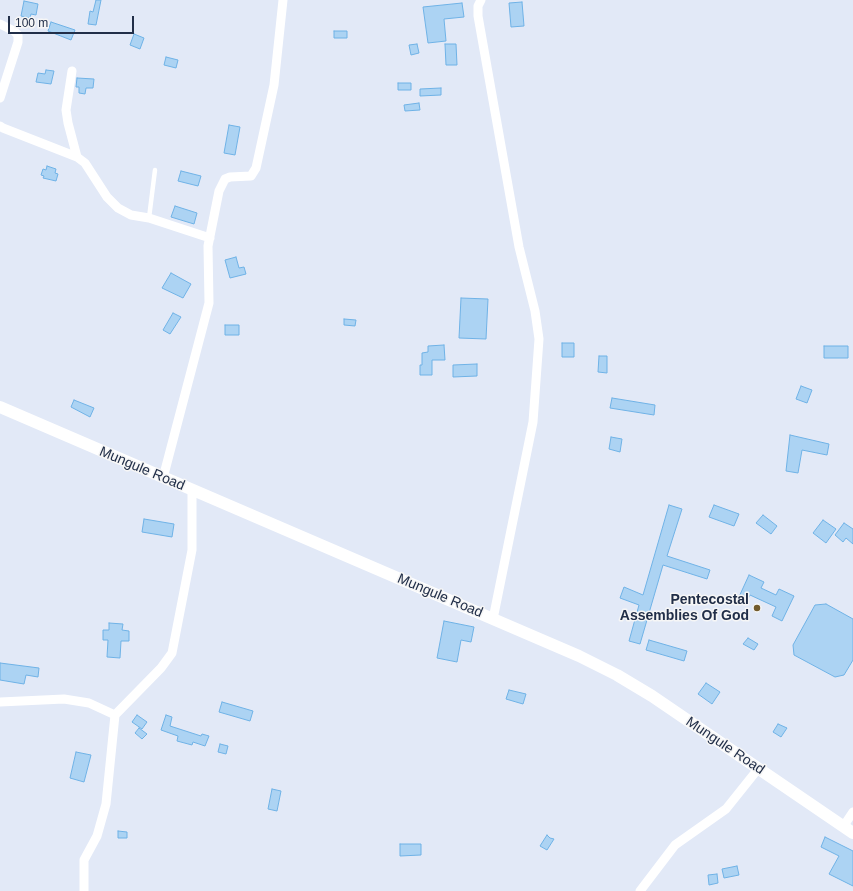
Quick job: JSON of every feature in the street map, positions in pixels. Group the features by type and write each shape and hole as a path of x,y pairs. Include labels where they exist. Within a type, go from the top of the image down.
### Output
{"street":[{"path":"163,478 209,303 208,246 221,184 225,179 230,177 251,176 256,168 274,85 283,0"},
{"path":"481,0 478,6 478,16 519,247 535,312 539,339 533,422 493,619"},
{"path":"0,24 14,31 18,35 18,42 0,98"},
{"path":"72,71 66,110 77,157"},
{"path":"0,126 77,157 85,163 107,197 118,208 131,215 149,218 210,238"},
{"name":"Mungule Road","path":"0,407 572,652 617,675 652,696 848,830"},
{"path":"84,891 84,860 97,836 106,804 115,715 161,668 172,653 192,550 192,490"},
{"path":"0,702 64,698 89,703 115,715"},
{"path":"640,891 675,845 726,809 758,769"},
{"path":"848,830 853,812"}],"lane":[{"path":"149,218 155,170"}],"building":[{"path":"96,0 101,0 96,25 88,24 90,11 93,12"},
{"path":"24,1 38,4 36,15 31,14 30,18 21,16"},
{"path":"522,2 524,26 511,27 509,3"},
{"path":"462,3 464,17 444,19 446,41 428,43 423,7"},
{"path":"51,22 75,30 71,40 48,31"},
{"path":"334,31 347,31 347,38 334,38"},
{"path":"134,34 144,38 140,49 130,45"},
{"path":"417,44 419,53 411,55 409,45"},
{"path":"445,44 456,44 457,65 446,65"},
{"path":"166,57 178,60 176,68 164,65"},
{"path":"46,70 54,71 51,84 36,82 38,73 45,74"},
{"path":"77,78 94,79 93,88 86,88 85,94 79,93 79,87 76,87"},
{"path":"398,83 411,83 411,90 398,90"},
{"path":"441,88 441,95 420,96 420,89"},
{"path":"419,103 420,110 405,111 404,105"},
{"path":"229,125 240,127 235,155 224,153"},
{"path":"47,166 56,169 55,173 58,174 56,181 43,178 44,176 41,175 43,169 46,170"},
{"path":"181,171 201,176 198,186 178,181"},
{"path":"175,206 197,213 194,224 171,217"},
{"path":"236,257 239,268 244,267 246,274 230,278 225,260"},
{"path":"171,273 191,284 183,298 162,288"},
{"path":"461,298 488,299 486,339 459,338"},
{"path":"173,313 181,317 170,334 163,330"},
{"path":"344,319 356,320 355,326 344,325"},
{"path":"225,325 239,325 239,335 225,335"},
{"path":"562,343 574,343 574,357 562,357"},
{"path":"444,345 445,360 432,360 432,375 420,375 422,353 428,352 428,346"},
{"path":"824,346 848,346 848,358 824,358"},
{"path":"599,356 607,356 607,373 598,372"},
{"path":"477,364 477,376 453,377 453,365"},
{"path":"801,386 812,390 807,403 796,399"},
{"path":"612,398 655,405 654,415 610,408"},
{"path":"74,400 94,408 90,417 71,407"},
{"path":"790,435 829,444 827,455 802,450 798,473 786,471"},
{"path":"611,437 622,439 620,452 609,449"},
{"path":"669,505 682,509 667,556 710,570 707,579 663,565 640,644 629,641 639,605 620,598 624,587 643,595"},
{"path":"714,505 739,514 734,526 709,517"},
{"path":"763,515 777,526 771,534 756,523"},
{"path":"144,519 174,524 172,537 142,532"},
{"path":"823,520 836,529 826,543 813,533"},
{"path":"844,523 853,529 853,544 846,538 843,542 835,535"},
{"path":"749,575 764,582 761,588 776,595 779,589 794,596 782,621 772,616 776,607 750,595 746,603 738,599"},
{"path":"826,604 853,619 853,660 844,675 835,677 794,655 793,645 815,605"},
{"path":"444,621 474,627 471,642 461,640 457,662 437,658"},
{"path":"109,623 123,624 122,630 129,631 129,641 121,641 120,658 107,657 108,640 103,640 103,630 109,630"},
{"path":"748,638 758,644 754,650 743,644"},
{"path":"649,640 687,651 684,661 646,650"},
{"path":"0,663 39,668 38,677 26,675 24,684 0,680"},
{"path":"706,683 720,692 712,704 698,694"},
{"path":"509,690 526,694 523,704 506,699"},
{"path":"222,702 253,711 250,721 219,712"},
{"path":"137,715 147,722 142,729 132,722"},
{"path":"166,715 172,717 170,726 201,736 202,734 209,736 205,746 193,742 192,745 177,741 178,736 161,730"},
{"path":"778,724 787,728 781,737 773,732"},
{"path":"139,728 147,734 142,739 135,733"},
{"path":"220,744 228,746 226,754 218,752"},
{"path":"76,752 91,755 84,782 70,778"},
{"path":"272,789 281,791 277,811 268,809"},
{"path":"118,831 127,832 127,838 118,838"},
{"path":"547,835 554,839 547,850 540,846"},
{"path":"825,837 853,851 853,886 829,874 839,856 821,847"},
{"path":"400,844 421,844 421,855 400,856"},
{"path":"737,866 739,875 724,878 722,869"},
{"path":"717,874 718,883 709,885 708,875"}],"place":[{"name":"Pentecostal Assemblies Of God","path":"757,608"}]}
